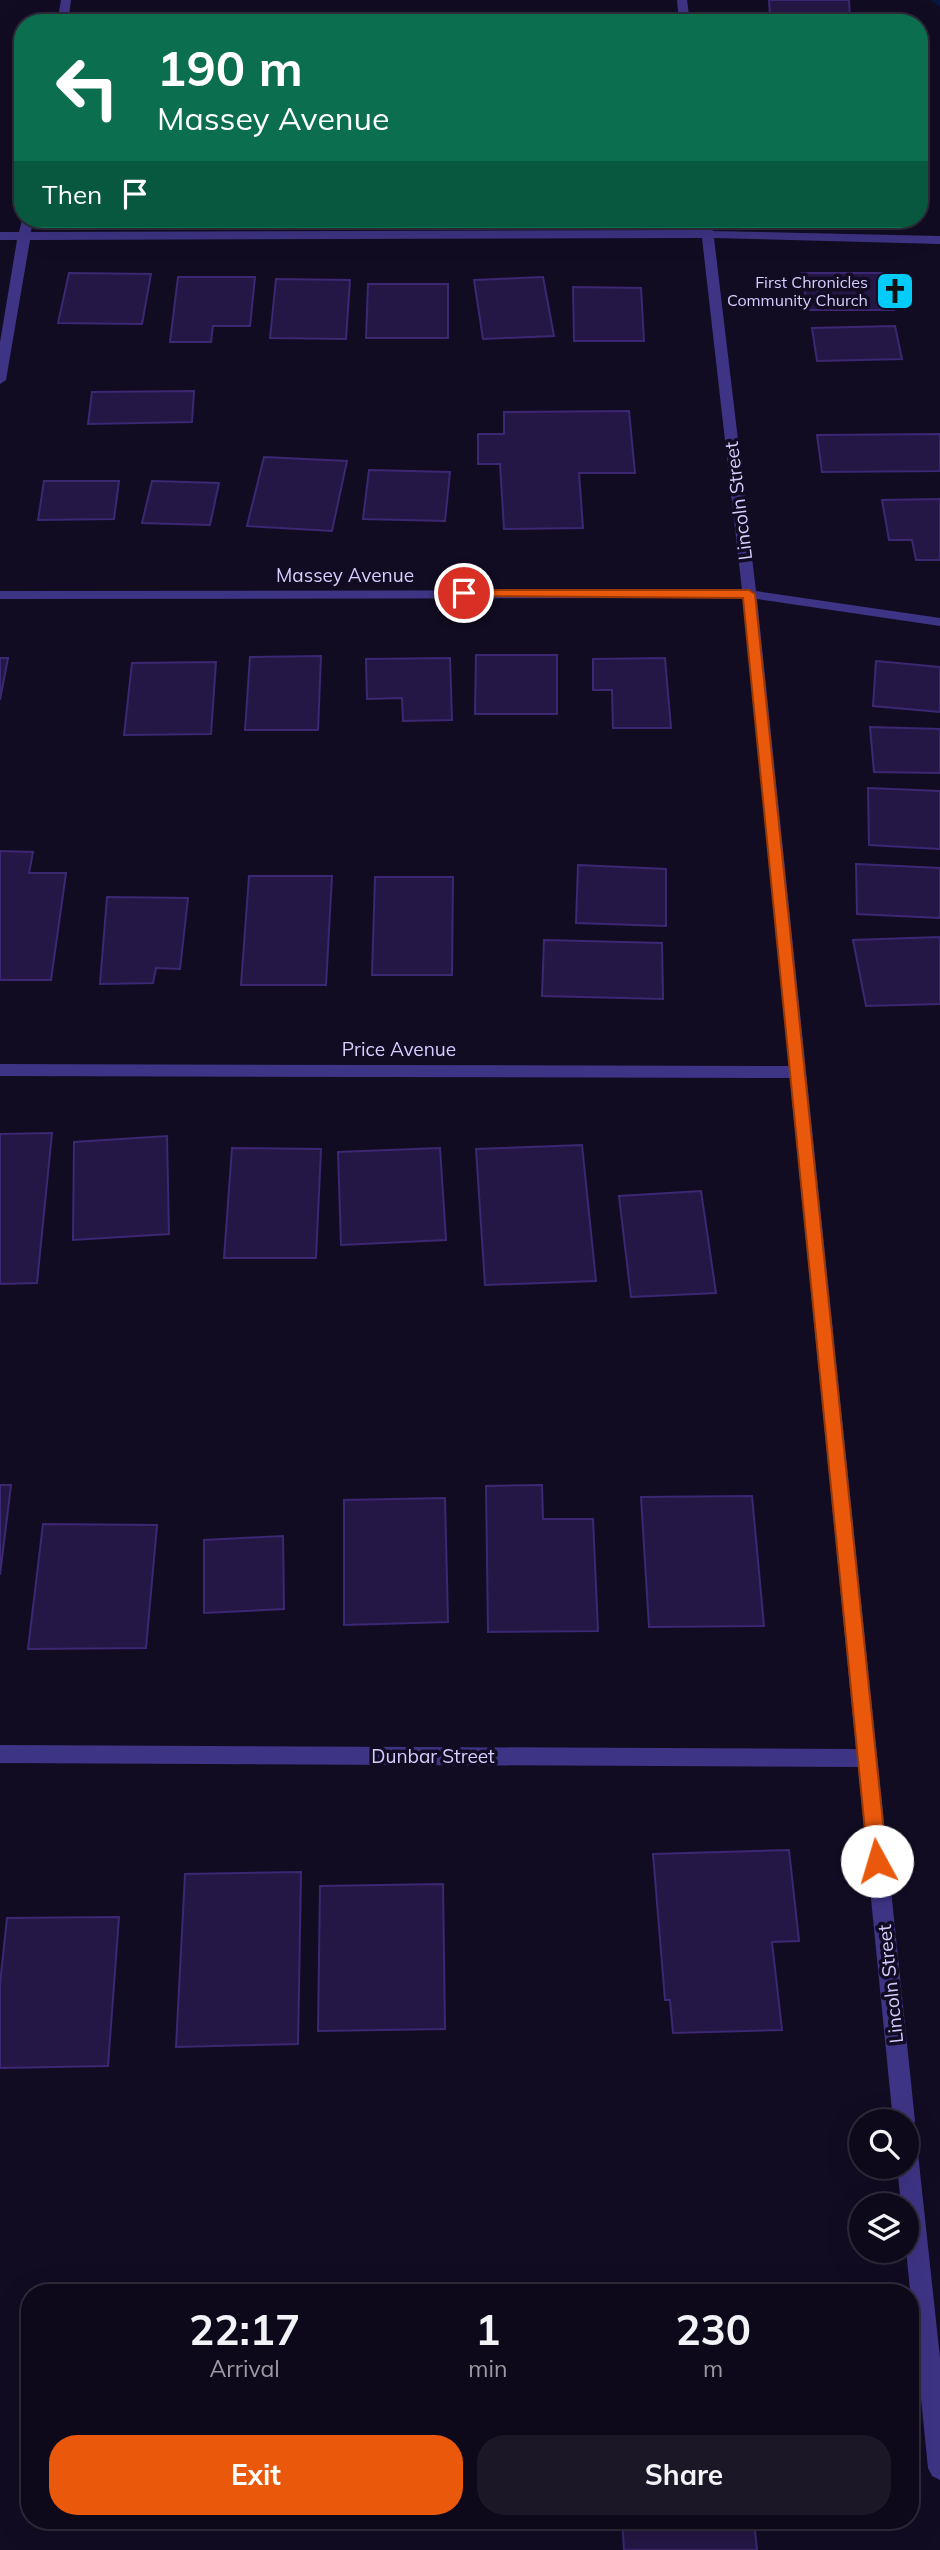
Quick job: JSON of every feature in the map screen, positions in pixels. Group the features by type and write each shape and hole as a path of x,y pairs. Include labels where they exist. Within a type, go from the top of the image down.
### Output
{"street":[{"path":"0,380 25,228"},
{"path":"0,236 570,228"},
{"name":"Lincoln Street","path":"707,228 749,594 903,2109"},
{"path":"740,228 940,240"},
{"name":"Massey Avenue","path":"0,595 749,594 940,622"},
{"name":"Price Avenue","path":"0,1070 797,1072"},
{"name":"Dunbar Street","path":"0,1754 867,1758"},
{"path":"910,2179 940,2468"}],"building":[{"path":"769,0 849,0 850,14 770,14"},
{"path":"69,273 151,274 142,324 58,323"},
{"path":"802,273 888,273 894,310 807,310"},
{"path":"178,277 255,277 250,326 213,326 211,342 170,342"},
{"path":"543,277 554,336 483,339 474,280"},
{"path":"276,279 350,280 346,339 270,338"},
{"path":"368,284 448,284 448,338 366,338"},
{"path":"573,287 641,288 644,341 574,341"},
{"path":"895,326 902,359 817,361 812,328"},
{"path":"194,391 192,422 88,424 92,392"},
{"path":"629,411 635,473 579,473 583,528 504,529 500,464 478,464 478,434 504,434 504,412"},
{"path":"940,434 940,471 822,472 817,435"},
{"path":"264,457 347,461 332,531 247,526"},
{"path":"369,470 450,472 445,521 363,519"},
{"path":"44,481 119,481 114,519 38,520"},
{"path":"152,481 219,483 210,525 142,523"},
{"path":"940,499 940,560 916,560 912,540 889,540 882,500"},
{"path":"476,655 557,655 557,714 475,714"},
{"path":"321,656 318,730 245,730 250,657"},
{"path":"0,658 8,658 0,700"},
{"path":"450,658 452,720 403,721 402,698 367,699 366,659"},
{"path":"665,658 671,728 613,728 612,690 593,690 593,659"},
{"path":"876,661 940,667 940,712 873,706"},
{"path":"216,662 211,734 124,735 132,663"},
{"path":"870,727 940,729 940,773 874,772"},
{"path":"868,788 940,791 940,849 869,845"},
{"path":"0,851 33,852 29,873 66,873 51,980 0,980"},
{"path":"856,864 940,868 940,918 857,914"},
{"path":"578,865 666,869 666,926 576,923"},
{"path":"249,876 332,876 326,985 241,985"},
{"path":"375,877 453,877 452,975 372,975"},
{"path":"107,897 188,898 180,969 156,968 153,983 100,984"},
{"path":"940,937 940,1004 866,1006 853,940"},
{"path":"544,940 662,943 663,999 542,996"},
{"path":"52,1133 37,1283 0,1284 0,1134"},
{"path":"167,1136 169,1234 73,1240 74,1142"},
{"path":"582,1145 596,1281 485,1285 476,1149"},
{"path":"232,1148 321,1149 316,1258 224,1258"},
{"path":"440,1148 446,1240 341,1245 338,1152"},
{"path":"701,1191 716,1293 631,1297 619,1196"},
{"path":"0,1485 11,1485 0,1575"},
{"path":"542,1485 543,1519 593,1519 598,1631 488,1632 486,1486"},
{"path":"752,1496 764,1626 649,1627 641,1497"},
{"path":"445,1498 448,1622 344,1625 344,1500"},
{"path":"43,1524 157,1525 146,1648 28,1649"},
{"path":"283,1536 284,1609 204,1613 204,1540"},
{"path":"789,1850 799,1941 772,1942 782,2030 673,2033 670,2000 665,2000 653,1854"},
{"path":"301,1872 298,2044 176,2047 185,1874"},
{"path":"443,1884 445,2029 318,2031 320,1886"},
{"path":"119,1917 108,2066 0,2068 0,1984 7,1918"},
{"path":"623,2529 755,2529 757,2550 624,2550"}],"waterway":[{"path":"937,0 940,3"}],"place":[{"name":"First Chronicles Community Church","path":"895,291"}],"route":[{"path":"464,593 749,594 877,1861"}]}
